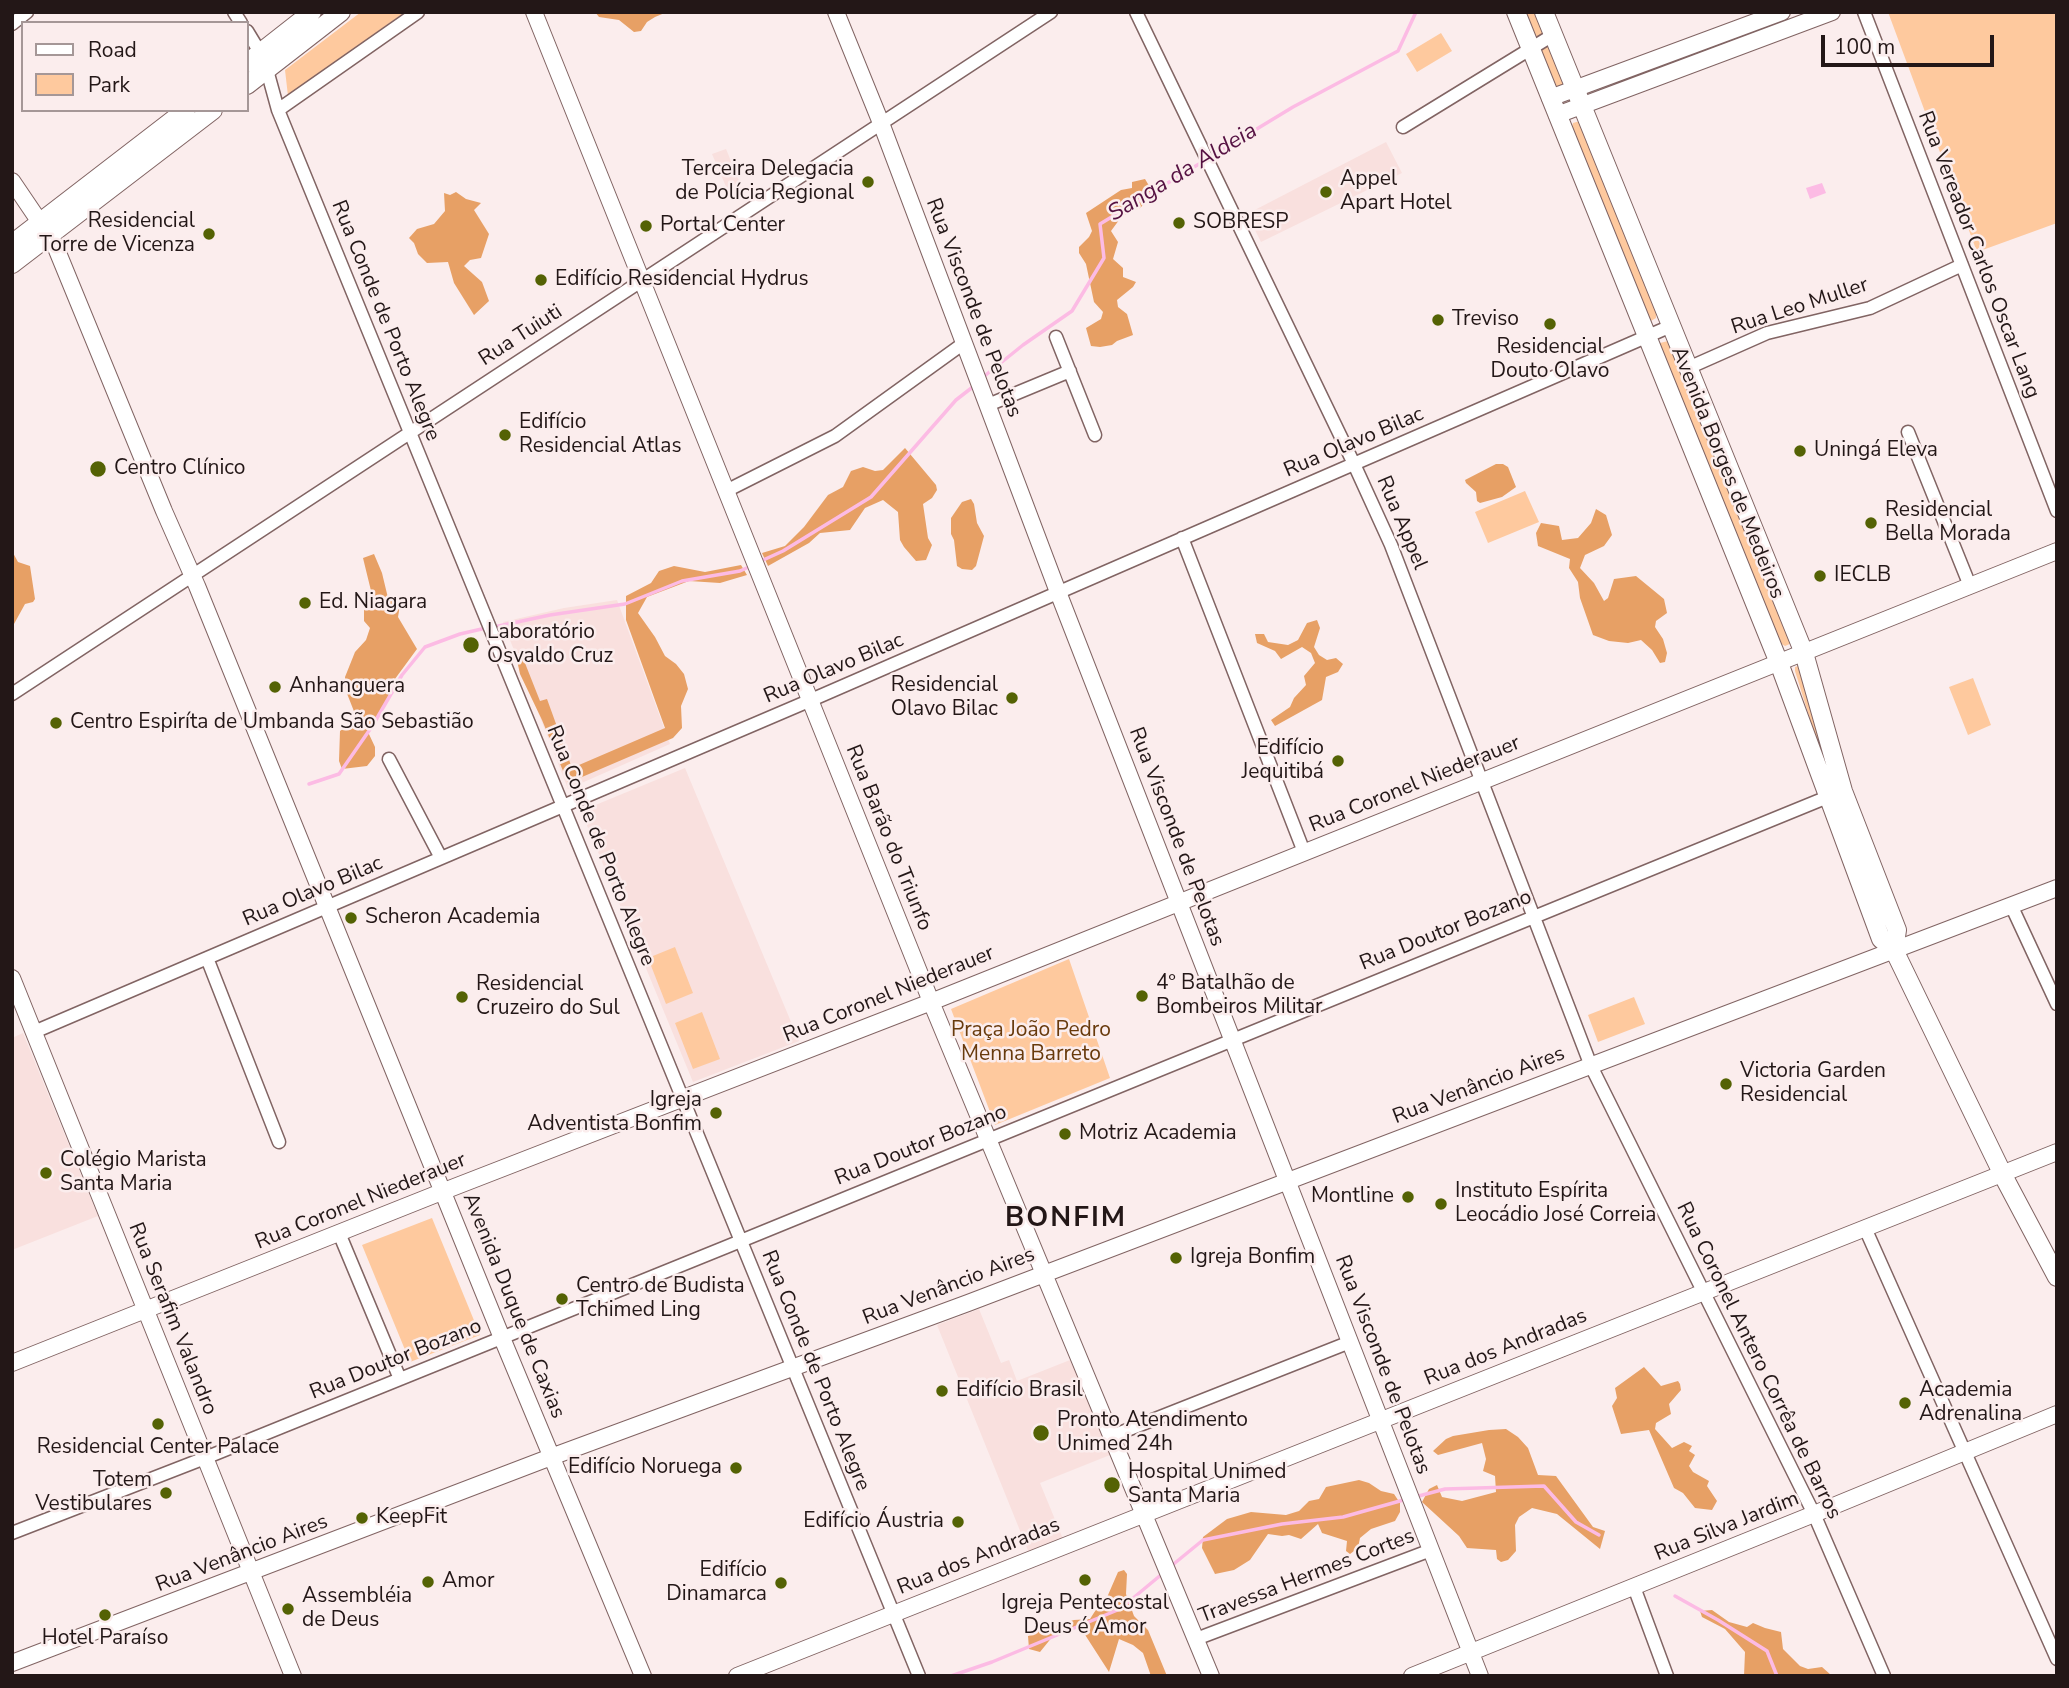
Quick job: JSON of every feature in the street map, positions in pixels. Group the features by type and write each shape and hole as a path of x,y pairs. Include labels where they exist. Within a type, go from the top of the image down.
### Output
{"main road":[{"path":"254,57 312,12"},
{"path":"248,84 341,12"},
{"name":"Avenida Borges de Medeiros","path":"1516,12 1779,663 1897,930 1894,950 2057,1277"},
{"name":"Avenida Borges de Medeiros","path":"1544,12 1804,653 1836,794"},
{"path":"12,264 45,228 184,112"},
{"path":"12,244 45,228 210,112"}],"street":[{"path":"12,24 27,12"},
{"path":"278,110 418,12"},
{"name":"Rua Barão do Triunfo","path":"534,12 931,1002 1211,1676"},
{"name":"Rua Visconde de Pelotas","path":"836,12 881,123 1058,592 1480,1676"},
{"name":"Rua Tuiuti","path":"12,694 1051,12"},
{"name":"Rua Appel","path":"1136,12 1391,545 1591,1066"},
{"path":"1557,116 1579,97 1782,12"},
{"path":"1550,98 1579,97 1832,12"},
{"name":"Rua Vereador Carlos Oscar Lang","path":"1864,12 2057,511"},
{"name":"Rua Conde de Porto Alegre","path":"248,35 254,57 267,69 278,110 919,1676"},
{"path":"1403,127 1553,35"},
{"name":"Avenida Duque de Caxias","path":"12,181 45,228 193,576 502,1338 643,1676"},
{"name":"Rua Leo Muller","path":"1688,368 1767,333 1870,308 1962,265"},
{"name":"Rua Olavo Bilac","path":"34,1032 810,700 1671,326"},
{"path":"1056,337 1095,435"},
{"path":"726,491 835,436 964,343"},
{"path":"988,405 1070,371"},
{"path":"1908,432 1970,586"},
{"path":"1182,538 1304,852"},
{"path":"1804,653 2057,551"},
{"name":"Rua Coronel Niederauer","path":"12,1363 444,1191 931,1002 1804,653"},
{"path":"389,759 441,858"},
{"name":"Rua Doutor Bozano","path":"12,1533 502,1338 1836,794"},
{"name":"Rua Venâncio Aires","path":"12,1663 2057,888"},
{"path":"2011,905 2057,1004"},
{"path":"207,958 279,1142"},
{"name":"Rua Serafim Valandro","path":"12,978 293,1676"},
{"name":"Rua Coronel Antero Corrêa de Barros","path":"1591,1066 1814,1514 1884,1676"},
{"name":"Rua dos Andradas","path":"737,1676 2057,1152"},
{"path":"1865,1228 2057,1659"},
{"path":"339,1233 400,1379"},
{"path":"1112,1436 1350,1342"},
{"name":"Rua Silva Jardim","path":"1412,1676 2057,1414"},
{"name":"Travessa Hermes Cortes","path":"1196,1639 1432,1550"},
{"path":"1633,1587 1667,1676"}],"shaded area":[{"path":"595,12 667,12 647,22 641,31 634,32 619,20 599,17"},
{"name":"Appel Apart Hotel","path":"1386,142 1402,173 1261,242 1247,214"},
{"path":"726,149 740,183 727,189 712,154"},
{"path":"1145,179 1154,194 1140,208 1122,216 1111,231 1118,242 1113,259 1123,268 1123,277 1136,282 1117,300 1118,307 1127,314 1133,335 1112,345 1091,346 1086,328 1101,319 1103,312 1094,302 1086,264 1079,253 1079,247 1092,231 1086,213 1121,190 1132,188 1132,182"},
{"path":"1822,183 1826,193 1810,199 1806,188"},
{"path":"456,192 466,199 481,203 474,210 489,234 481,258 470,260 464,266 482,282 489,301 474,315 454,283 448,262 427,263 409,238 417,229 434,224 445,211 444,193 450,195"},
{"path":"905,448 936,485 937,490 932,498 923,504 928,538 932,545 926,560 916,561 904,547 900,540 898,512 883,500 865,508 850,530 820,533 809,543 768,566 762,553 785,546 804,527 828,495 843,487 851,471 863,467 875,471 883,470"},
{"path":"1496,464 1508,467 1516,487 1502,497 1480,503 1477,501 1476,492 1465,480"},
{"path":"971,499 977,523 984,536 976,566 972,570 957,566 951,534 951,518 962,502"},
{"path":"1596,509 1606,515 1612,535 1604,546 1585,555 1580,568 1594,583 1604,601 1608,598 1614,579 1636,576 1664,599 1667,613 1656,621 1655,627 1663,639 1667,653 1665,662 1660,663 1652,650 1641,640 1628,643 1609,641 1593,635 1580,598 1578,582 1569,568 1570,559 1538,546 1536,533 1541,523 1559,526 1562,540 1578,538 1591,523"},
{"path":"12,551 18,562 30,566 35,599 25,604 14,624 12,621"},
{"path":"374,554 388,598 401,599 398,617 417,649 392,683 390,694 368,732 375,747 375,756 367,766 342,769 339,761 340,731 357,719 346,691 345,677 355,652 366,640 370,628 364,621 364,606 373,599 363,558"},
{"path":"741,565 747,575 720,583 689,581 647,597 638,613 665,656 684,674 688,689 681,706 682,728 673,738 568,783 520,674 515,651 521,653 540,701 547,699 572,768 665,728 626,620 626,596 651,583 659,571 674,566 705,572"},
{"path":"617,600 670,744 568,789 503,622 564,608"},
{"path":"1317,620 1320,628 1314,647 1319,655 1327,660 1336,658 1343,664 1338,672 1326,677 1322,700 1275,726 1271,720 1290,707 1306,685 1304,676 1315,663 1311,653 1302,647 1281,659 1275,651 1257,643 1255,634 1264,634 1268,642 1288,645 1298,640 1307,623"},
{"path":"685,768 799,1041 693,1082 581,811"},
{"name":"Colégio Marista Santa Maria","path":"23,1033 98,1216 12,1250 12,1038"},
{"name":"Pronto Atendimento Unimed 24h","path":"979,1309 1001,1363 1009,1360 1017,1381 1070,1360 1094,1411 1110,1455 1040,1483 1063,1539 1029,1553 937,1325"},
{"path":"1644,1367 1661,1386 1678,1381 1680,1384 1681,1390 1669,1404 1671,1414 1656,1423 1655,1429 1672,1448 1684,1442 1692,1446 1689,1451 1695,1455 1689,1466 1693,1472 1709,1481 1707,1486 1717,1501 1712,1510 1695,1508 1683,1493 1674,1488 1649,1430 1621,1434 1612,1406 1617,1398 1615,1388"},
{"path":"1506,1429 1528,1448 1538,1475 1556,1476 1593,1527 1605,1531 1600,1549 1557,1514 1532,1508 1519,1517 1515,1525 1516,1551 1508,1560 1501,1562 1497,1559 1496,1550 1467,1548 1459,1536 1422,1502 1429,1489 1437,1485 1442,1497 1462,1501 1496,1492 1495,1476 1483,1471 1486,1459 1482,1443 1438,1455 1433,1451 1453,1436"},
{"path":"1359,1480 1394,1494 1400,1503 1400,1512 1395,1521 1371,1529 1360,1538 1358,1548 1350,1554 1346,1551 1347,1541 1322,1533 1318,1524 1301,1539 1289,1535 1268,1534 1250,1560 1234,1570 1215,1574 1202,1548 1203,1537 1227,1519 1251,1512 1286,1515 1299,1511 1309,1501 1319,1499 1326,1487"},
{"path":"1124,1570 1127,1574 1126,1594 1134,1616 1148,1630 1167,1676 1151,1676 1143,1653 1119,1639 1109,1672 1080,1627 1057,1631 1040,1652 1029,1649 1028,1636 1037,1631 1074,1620 1090,1619 1105,1602 1118,1572"},
{"path":"1712,1610 1729,1622 1747,1627 1753,1623 1781,1632 1783,1649 1800,1666 1808,1669 1822,1667 1831,1675 1744,1676 1745,1652 1725,1629 1702,1617 1700,1611"}],"green space":[{"path":"361,12 405,12 288,96 285,70"},
{"path":"1524,12 1537,12 1544,34 1541,37 1533,35"},
{"path":"1888,12 2057,12 2057,223 1977,252"},
{"path":"1441,33 1452,51 1417,72 1406,54"},
{"path":"1548,45 1565,84 1563,87 1555,88 1540,51"},
{"path":"1580,121 1584,125 1656,312 1656,318 1649,322 1572,127 1573,123"},
{"path":"1668,341 1792,643 1785,646 1780,643 1660,350 1660,343"},
{"path":"1525,491 1539,522 1488,543 1475,512"},
{"path":"1798,666 1833,775 1828,777 1795,671"},
{"path":"1973,678 1991,725 1968,735 1949,687"},
{"path":"675,947 693,993 666,1004 648,958"},
{"name":"Praça João Pedro Menna Barreto","path":"1069,959 1110,1078 995,1125 951,1009"},
{"path":"1634,997 1645,1024 1598,1042 1588,1015"},
{"path":"702,1012 720,1059 693,1069 675,1023"},
{"path":"432,1218 480,1335 410,1362 362,1245"}],"waterway":[{"name":"Sanga da Aldeia","path":"982,378 1072,311 1104,258 1100,224 1293,107 1398,51 1416,12"},
{"name":"Sanga da Aldeia","path":"761,561 783,551 871,497 956,400 974,386"},
{"name":"Sanga da Aldeia","path":"494,627 550,615 625,604 682,581 740,571 751,566"},
{"name":"Sanga da Aldeia","path":"309,784 339,774 373,725 402,675 425,647 486,628"},
{"path":"1415,1497 1445,1489 1544,1486 1576,1522 1599,1535"},
{"path":"1170,1567 1203,1540 1282,1524 1343,1517 1407,1499"},
{"path":"951,1676 1120,1609 1162,1574"},
{"path":"1675,1596 1767,1651 1777,1676"}],"place":[{"name":"Terceira Delegacia de Polícia Regional","path":"868,182"},
{"name":"Appel Apart Hotel","path":"1326,192"},
{"name":"SOBRESP","path":"1179,223"},
{"name":"Portal Center","path":"646,226"},
{"name":"Residencial Torre de Vicenza","path":"209,234"},
{"name":"Edifício Residencial Hydrus","path":"541,280"},
{"name":"Treviso","path":"1438,320"},
{"name":"Residencial Douto Olavo","path":"1550,324"},
{"name":"Edifício Residencial Atlas","path":"505,435"},
{"name":"Uningá Eleva","path":"1800,451"},
{"name":"Centro Clínico","path":"98,469"},
{"name":"Residencial Bella Morada","path":"1871,523"},
{"name":"IECLB","path":"1820,576"},
{"name":"Ed. Niagara","path":"305,603"},
{"name":"Laboratório Osvaldo Cruz","path":"471,645"},
{"name":"Anhanguera","path":"275,687"},
{"name":"Residencial Olavo Bilac","path":"1012,698"},
{"name":"Centro Espiríta de Umbanda São Sebastião","path":"56,723"},
{"name":"Edifício Jequitibá","path":"1338,761"},
{"name":"Scheron Academia","path":"351,918"},
{"name":"4º Batalhão de Bombeiros Militar","path":"1142,996"},
{"name":"Residencial Cruzeiro do Sul","path":"462,997"},
{"name":"Victoria Garden Residencial","path":"1726,1084"},
{"name":"Igreja Adventista Bonfim","path":"716,1113"},
{"name":"Motriz Academia","path":"1065,1134"},
{"name":"Colégio Marista Santa Maria","path":"46,1173"},
{"name":"Montline","path":"1408,1197"},
{"name":"Instituto Espírita Leocádio José Correia","path":"1441,1204"},
{"name":"Igreja Bonfim","path":"1176,1258"},
{"name":"Centro de Budista Tchimed Ling","path":"562,1299"},
{"name":"Edifício Brasil","path":"942,1391"},
{"name":"Academia Adrenalina","path":"1905,1403"},
{"name":"Residencial Center Palace","path":"158,1424"},
{"name":"Pronto Atendimento Unimed 24h","path":"1041,1433"},
{"name":"Edifício Noruega","path":"736,1468"},
{"name":"Hospital Unimed Santa Maria","path":"1112,1485"},
{"name":"Totem Vestibulares","path":"166,1493"},
{"name":"KeepFit","path":"362,1518"},
{"name":"Edifício Áustria","path":"958,1522"},
{"name":"Igreja Pentecostal Deus é Amor","path":"1085,1580"},
{"name":"Amor","path":"428,1582"},
{"name":"Edifício Dinamarca","path":"781,1583"},
{"name":"Assembléia de Deus","path":"288,1609"},
{"name":"Hotel Paraíso","path":"105,1615"}],"district":[{"name":"BONFIM","path":"1066,1219"}]}
